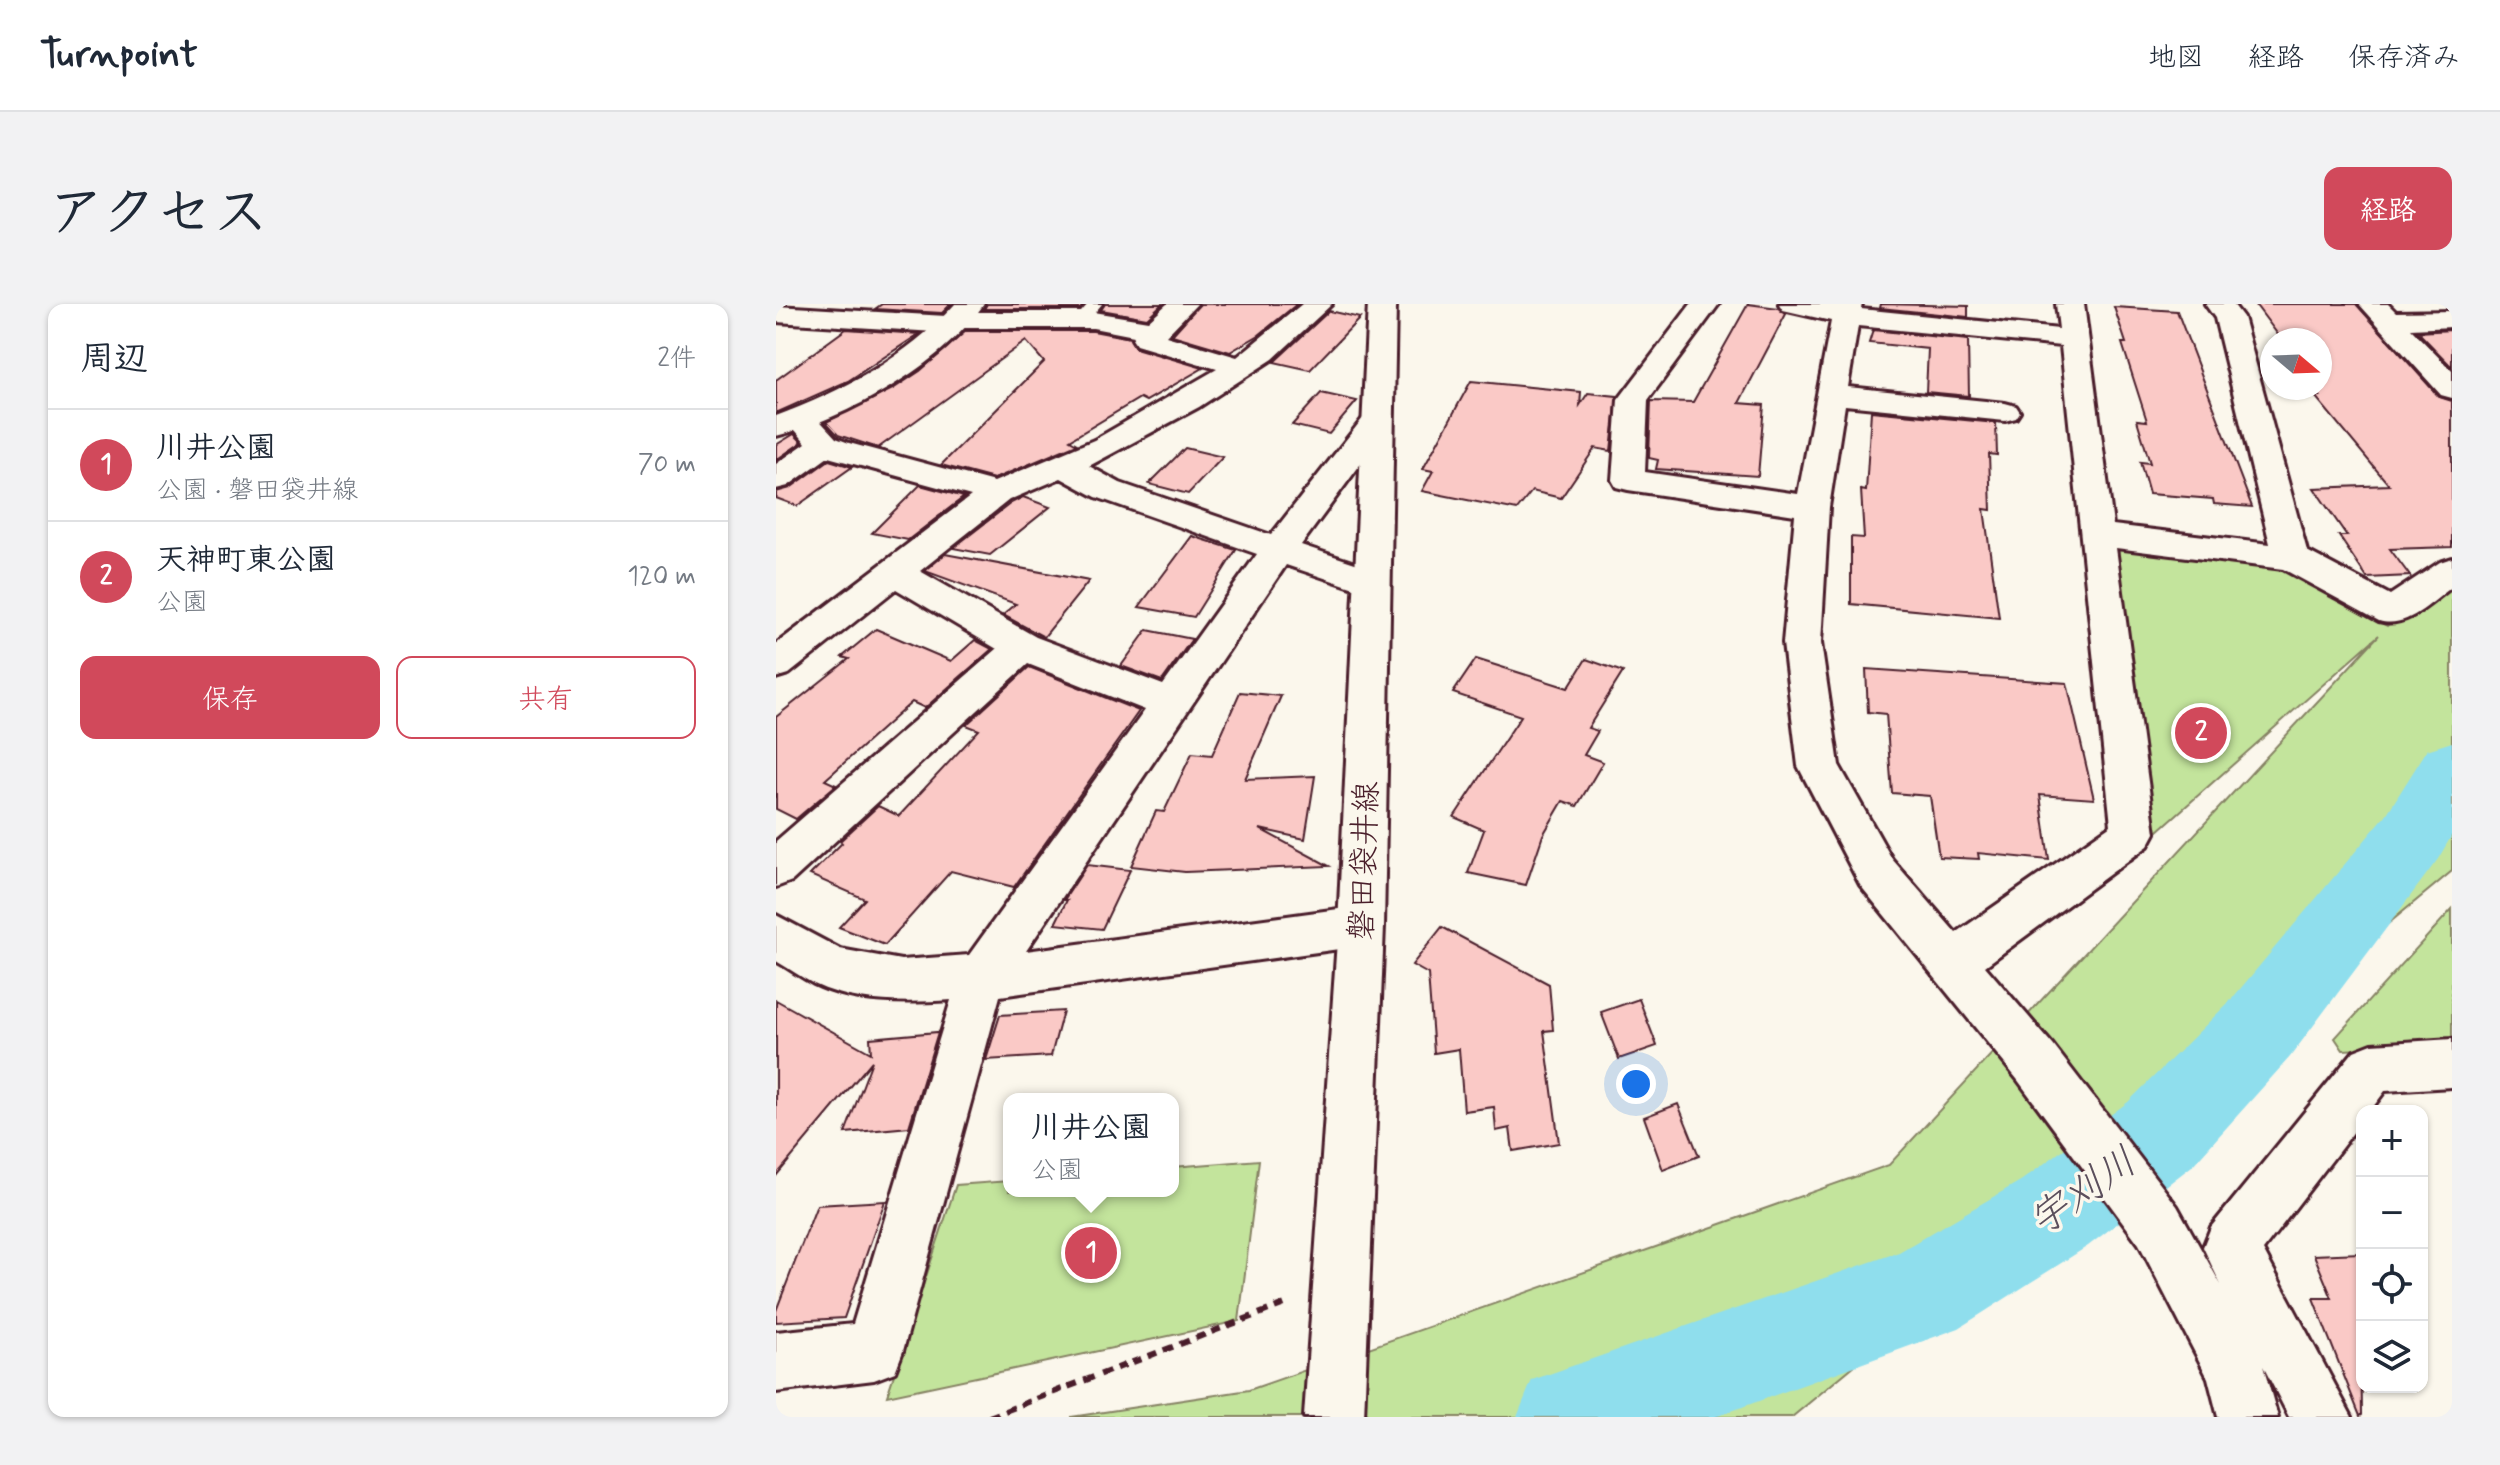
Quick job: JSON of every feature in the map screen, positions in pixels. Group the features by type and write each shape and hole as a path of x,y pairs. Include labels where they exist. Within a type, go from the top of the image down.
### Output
{"street":[{"path":"1183,304 1146,339 1240,367"},
{"path":"776,664 997,493 1105,447 1160,417 1263,353 1318,304"},
{"name":"磐田袋井線","path":"1334,1417 1361,926 1382,304"},
{"path":"1705,304 1633,400 1628,480 1812,507"},
{"path":"1793,304 1846,310 2072,322 2133,833 1952,963"},
{"path":"2219,304 2229,317 2291,558"},
{"path":"1846,310 1812,507 1802,643 1819,766 1876,872 2035,1062 2158,1225 2241,1394"},
{"path":"776,314 959,317 1088,312 1155,331"},
{"path":"2381,313 2452,319"},
{"path":"2381,313 2452,389"},
{"path":"788,423 896,371 925,350 959,317"},
{"path":"1830,394 2005,412"},
{"path":"776,1362 874,1351 982,976 1278,550 1378,420"},
{"path":"788,423 825,445 997,493"},
{"path":"776,479 825,445"},
{"path":"1063,465 1108,490 1372,582"},
{"path":"2098,534 2291,558 2392,612 2452,570"},
{"path":"896,573 1023,647 1170,704"},
{"path":"776,868 1023,647"},
{"path":"776,936 831,969 901,982 1035,972 1361,926"},
{"path":"2322,1417 2231,1247 2372,1068 2452,1063"}],"path":[{"path":"989,1417 1342,1282"}],"green space":[{"path":"2122,548 2289,567 2387,626 2417,595 2452,581 2452,871 1792,1417 1071,1417 1249,1390 1889,1165 2379,635 2149,839 2110,554"},
{"path":"2452,909 2452,1044 2343,1050 2335,1038"},
{"path":"1259,1160 1239,1321 887,1396 956,1185 1003,1181 1003,1197 1179,1197 1179,1167"}],"building":[{"path":"882,304 951,304 942,313 875,309"},
{"path":"987,304 1084,304 1080,309 984,309"},
{"path":"1105,304 1162,304 1147,318 1101,310"},
{"path":"1200,304 1297,304 1259,335 1230,352 1172,335"},
{"path":"1748,304 1778,308 1786,314 1739,403 1764,405 1758,476 1656,469 1658,460 1649,458 1651,401 1693,402"},
{"path":"1881,304 1968,306 1968,317 1880,308"},
{"path":"2255,304 2356,304 2439,397 2452,401 2452,547 2390,549 2410,576 2367,578 2339,536 2347,536 2314,488 2389,485 2318,400 2332,400 2332,328 2273,328"},
{"path":"2114,307 2177,311 2252,507 2214,504 2213,499 2149,494 2140,462 2150,463 2137,420 2147,421"},
{"path":"1329,311 1360,318 1310,370 1274,362"},
{"path":"846,329 919,334 848,381 776,413 776,380"},
{"path":"1873,330 1968,340 1969,396 1926,392 1928,349 1869,343"},
{"path":"2452,330 2452,367 2418,332"},
{"path":"966,331 1093,331 1130,338 1135,348 1203,368 1146,401 1140,398 1070,440 1077,444 994,479 941,465 1044,362 1026,341 878,448 838,435 826,422 893,389 920,371"},
{"path":"1471,381 1581,392 1580,405 1588,393 1617,396 1611,451 1595,448 1561,498 1532,491 1517,510 1422,491 1433,471 1423,469"},
{"path":"1321,393 1357,401 1329,434 1292,425"},
{"path":"1871,411 1996,423 1997,455 1989,454 1991,510 1984,509 1999,618 1851,604 1851,537 1864,538 1861,490 1866,491"},
{"path":"794,434 802,442 776,460 776,445"},
{"path":"1185,448 1223,457 1188,494 1149,484"},
{"path":"829,460 852,467 797,506 776,498 776,492 790,488"},
{"path":"920,485 964,497 908,540 872,533"},
{"path":"1023,497 1050,507 990,555 953,548 1011,503"},
{"path":"1192,536 1236,550 1194,617 1139,607"},
{"path":"945,554 1089,581 1044,637 1003,615 1016,604 925,571"},
{"path":"876,629 951,661 975,640 992,649 925,708 912,702 825,780 836,785 796,819 776,809 776,717 849,659 842,657"},
{"path":"1147,630 1192,639 1162,681 1121,666"},
{"path":"1476,659 1568,688 1586,659 1623,672 1588,728 1598,731 1584,755 1603,762 1577,806 1563,801 1543,835 1526,885 1468,873 1484,830 1454,817 1521,716 1453,693"},
{"path":"1029,667 1139,711 1014,887 951,871 885,945 839,927 865,899 810,875 842,843 840,841 878,806 899,816 979,730 966,725"},
{"path":"1866,669 2067,683 2094,799 2040,795 2049,860 1978,853 1979,859 1939,857 1930,796 1892,793 1886,714 1868,712"},
{"path":"1240,692 1281,696 1245,779 1315,776 1305,839 1260,829 1329,866 1185,872 1131,866 1156,811 1164,812 1192,753 1212,755"},
{"path":"1087,865 1130,870 1102,929 1055,924 1067,900 1064,900"},
{"path":"1442,927 1549,984 1553,1030 1544,1031 1559,1143 1513,1151 1510,1128 1496,1131 1494,1107 1464,1111 1459,1049 1434,1053 1428,974 1412,965"},
{"path":"1639,999 1657,1046 1619,1059 1601,1012"},
{"path":"776,1000 871,1053 870,1038 938,1032 909,1127 845,1133 872,1061 776,1176"},
{"path":"1063,1011 1051,1056 986,1060 1000,1015"},
{"path":"1678,1104 1699,1156 1663,1170 1644,1117"},
{"path":"885,1201 844,1318 776,1322 776,1311 817,1205"},
{"path":"2356,1253 2356,1393 2362,1393 2360,1416 2313,1298 2332,1298 2314,1255"}],"waterway":[{"name":"宇刈川","path":"1569,1417 1924,1293 2055,1213 2160,1134 2260,1029 2412,837 2452,770"}],"place":[{"name":"天神町東公園","path":"2201,733"},
{"name":"川井公園","path":"1091,1253"}]}
